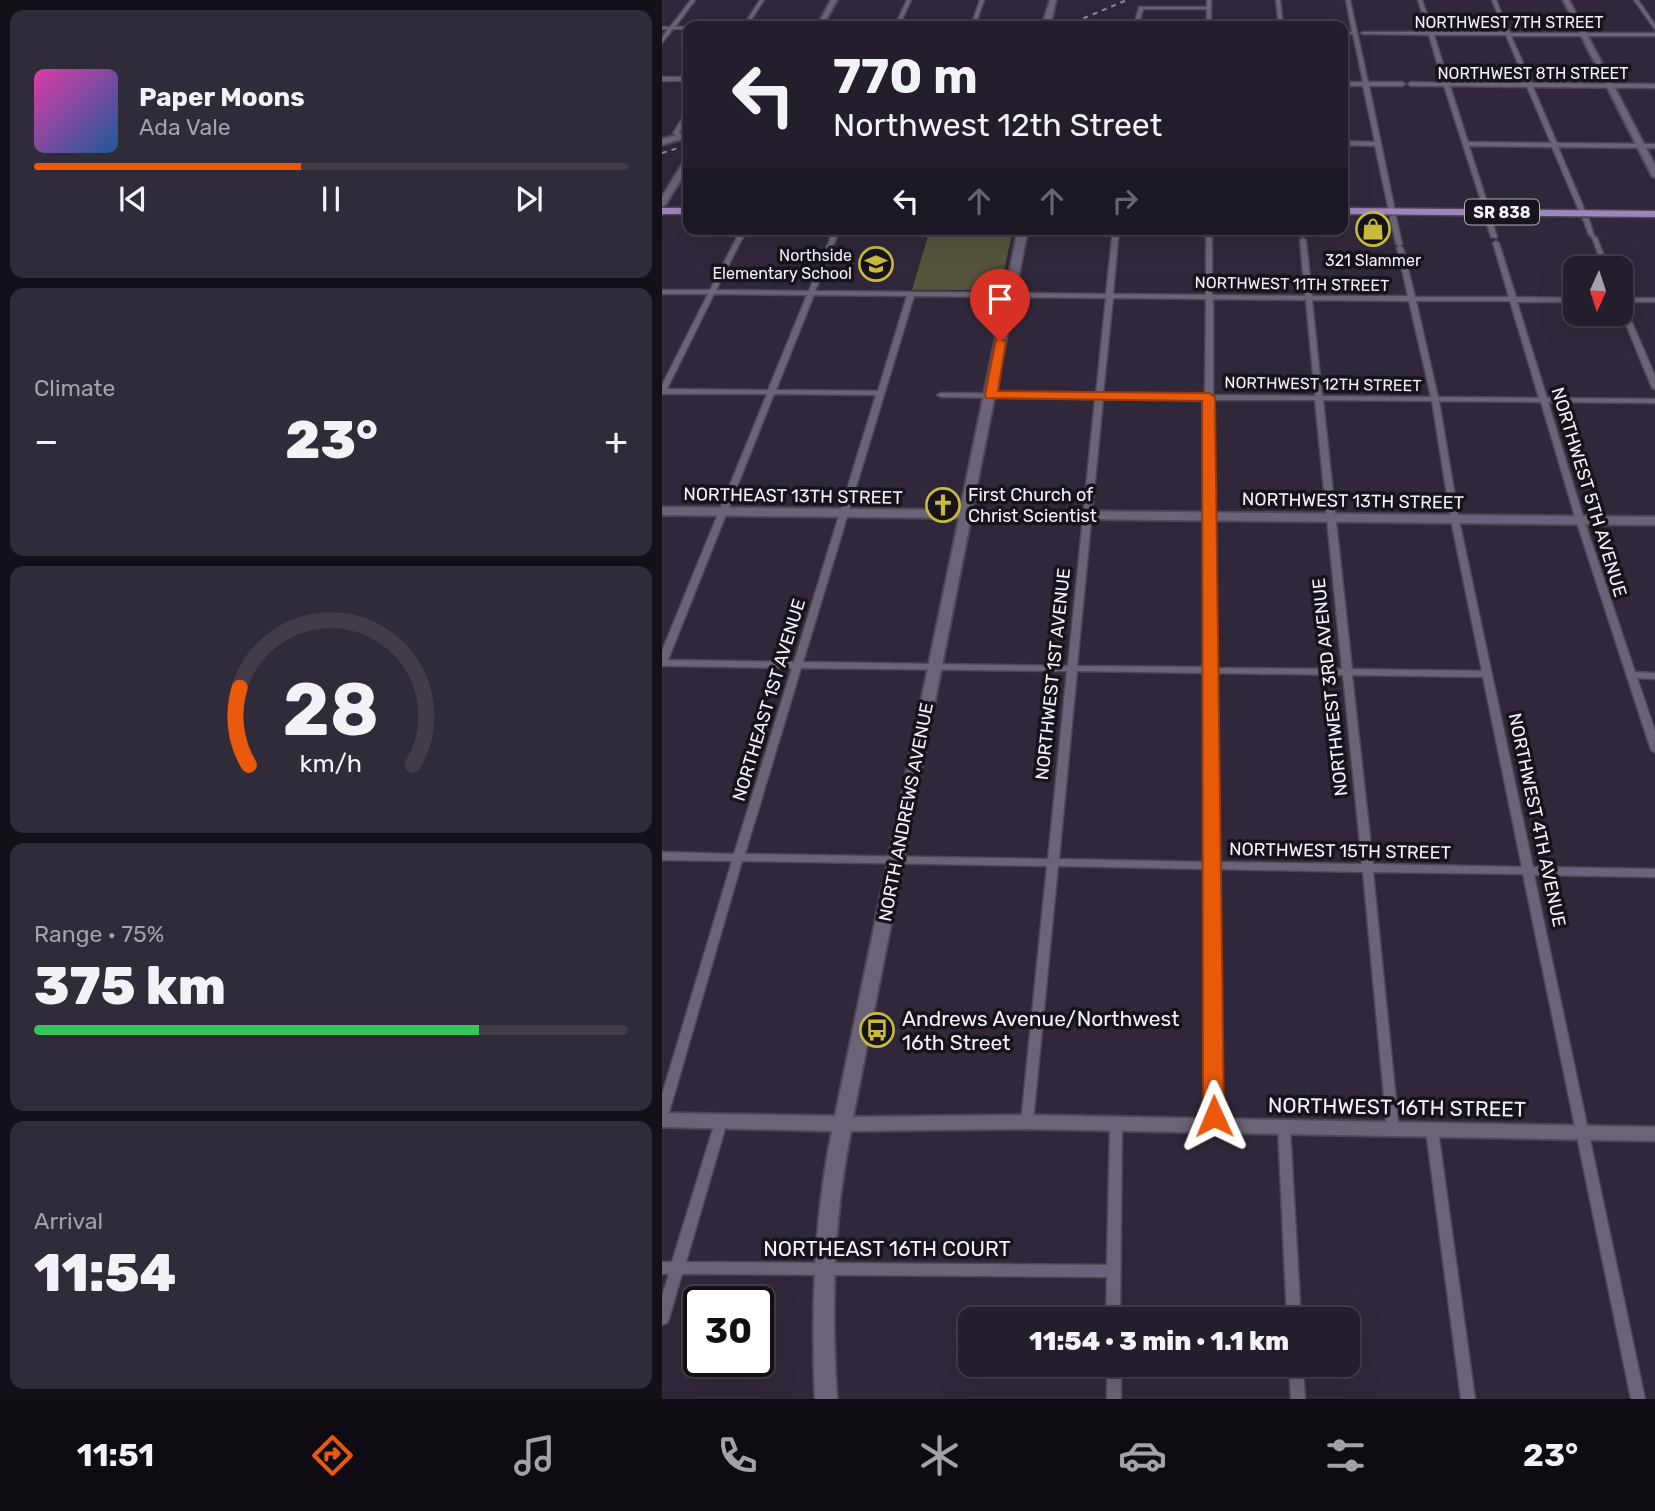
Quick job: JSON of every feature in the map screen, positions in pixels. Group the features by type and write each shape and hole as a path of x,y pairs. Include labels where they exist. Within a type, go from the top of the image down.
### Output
{"main road":[{"path":"823,21 834,0"},
{"path":"1049,21 1053,0"},
{"path":"1566,0 1655,176"},
{"path":"662,140 681,136"},
{"path":"683,169 662,204 683,205"},
{"name":"SR 838","path":"1348,210 1391,206 1488,215 1655,214"},
{"name":"SR 838","path":"1348,216 1391,206 1470,218 1488,215"},
{"path":"662,211 683,211"},
{"name":"SR 838","path":"1584,216 1655,220"},
{"name":"NORTH ANDREWS AVENUE","path":"826,1399 824,1269 830,1202 843,1124 1022,235"},
{"name":"NORTHEAST 13TH STREET","path":"662,512 966,516"},
{"name":"NORTHWEST 13TH STREET","path":"966,516 1655,521"},
{"name":"NORTHWEST 16TH STREET","path":"662,1118 843,1124 1027,1122 1655,1134"}],"street":[{"path":"662,41 693,0"},
{"path":"748,21 762,0"},
{"path":"899,21 909,0"},
{"path":"975,21 982,0"},
{"path":"1209,0 1209,21"},
{"path":"1278,0 1280,21"},
{"name":"NORTHWEST 4TH AVENUE","path":"1348,0 1410,299 1435,399 1455,520 1638,1399"},
{"name":"NORTHWEST 5TH AVENUE","path":"1420,0 1580,520 1655,750"},
{"path":"1494,0 1601,256"},
{"path":"1636,0 1655,32"},
{"path":"1137,21 1141,8 1209,8"},
{"path":"662,28 683,28"},
{"name":"NORTHWEST 7TH STREET","path":"1363,33 1655,32"},
{"path":"1348,33 1356,33"},
{"path":"662,79 683,79"},
{"path":"1348,84 1402,84"},
{"name":"NORTHWEST 8TH STREET","path":"1411,85 1655,86"},
{"path":"681,136 676,133 683,122"},
{"path":"1348,144 1378,144"},
{"path":"1466,144 1655,146"},
{"path":"741,235 662,392 880,393"},
{"path":"835,235 662,663 1488,674"},
{"name":"NORTHWEST 1ST AVENUE","path":"1027,1122 1115,235"},
{"path":"1210,235 1209,670 1214,1126"},
{"name":"NORTHWEST 3RD AVENUE","path":"1302,236 1330,517 1349,672 1393,1130"},
{"name":"NORTHWEST 11TH STREET","path":"662,292 1563,300"},
{"name":"NORTHEAST 1ST AVENUE","path":"662,1118 738,858 912,295"},
{"path":"1633,301 1655,300"},
{"path":"1630,326 1655,388"},
{"name":"NORTHWEST 12TH STREET","path":"941,395 1655,401"},
{"path":"1632,675 1655,676"},
{"name":"NORTHWEST 15TH STREET","path":"662,856 1655,873"},
{"path":"662,1319 721,1122"},
{"path":"1113,1307 1116,1124"},
{"path":"1284,1127 1293,1307"},
{"path":"1433,1130 1468,1399"},
{"name":"NORTHEAST 16TH COURT","path":"662,1268 1112,1271"},
{"path":"1114,1377 1114,1399"},
{"path":"1297,1377 1298,1399"}],"shaded area":[{"path":"928,235 1012,235 1000,290 912,290"}],"railway":[{"path":"1077,21 1127,0"},
{"path":"662,153 683,147"}],"place":[{"name":"321 Slammer","path":"1373,229"},
{"name":"Northside Elementary School","path":"876,264"},
{"name":"First Church of Christ Scientist","path":"943,505"},
{"name":"Andrews Avenue/Northwest 16th Street","path":"877,1030"}],"route":[{"path":"1000,341 991,395 1209,397 1210,870 1214,1116"}]}
